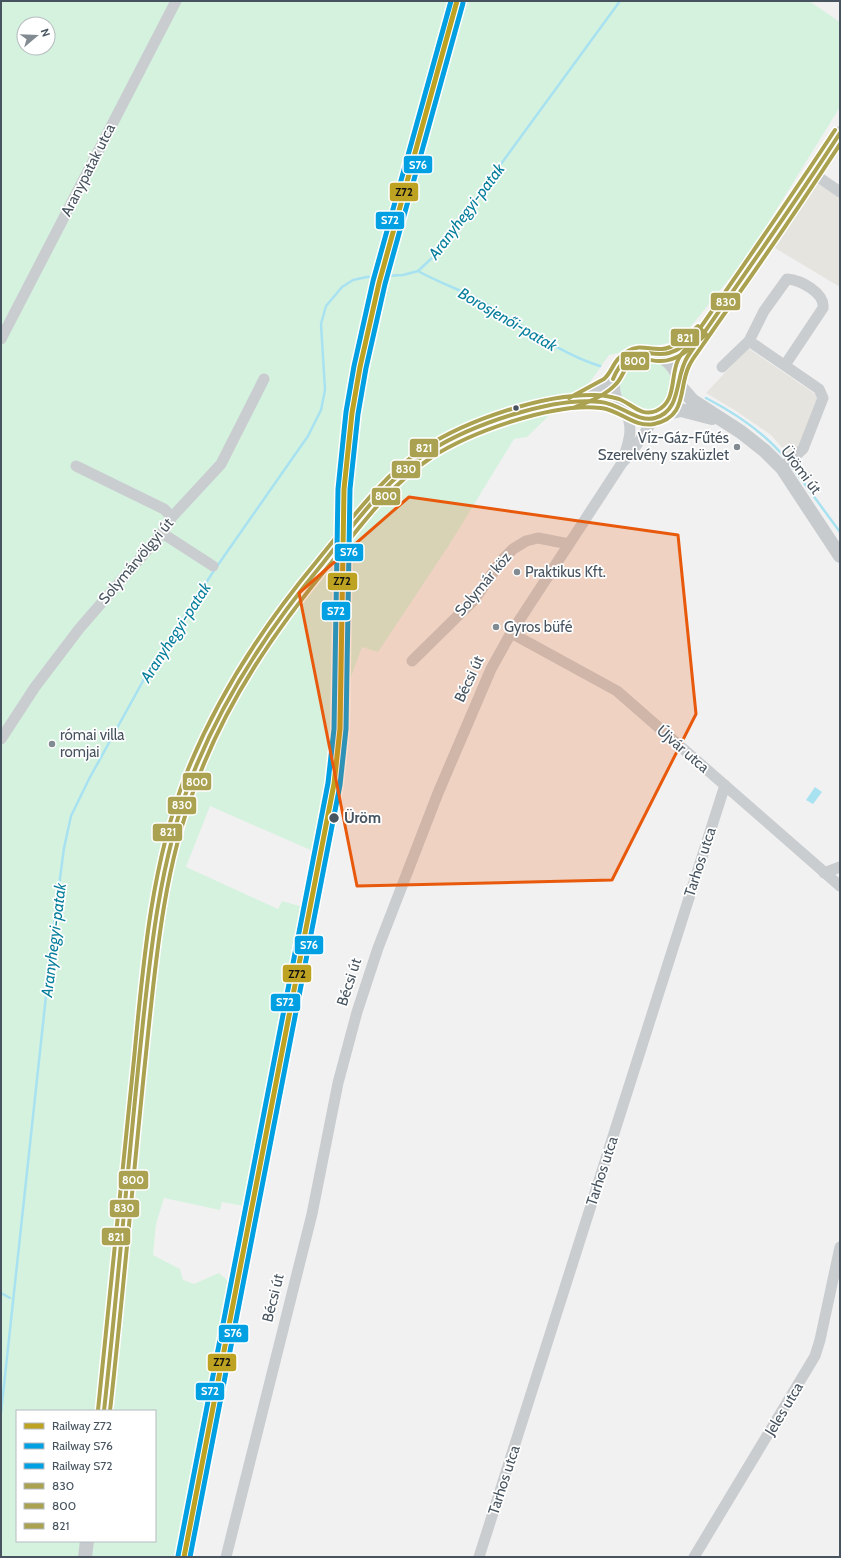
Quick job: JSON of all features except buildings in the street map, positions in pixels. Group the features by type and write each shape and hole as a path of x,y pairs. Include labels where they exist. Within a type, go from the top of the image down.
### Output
{"main road":[{"path":"104,1410 150,963 162,882 168,850 178,816 190,783 224,704 278,619 314,572 385,489 410,465 452,438 501,419 571,403 597,401 622,408 641,418 659,416 674,402 683,363 814,174 840,133"},
{"path":"622,408 613,390 613,380 623,361 632,355 642,353 658,355 668,354 681,348 710,324"},
{"path":"658,355 671,364 678,382"},
{"path":"571,403 605,386 613,380"},
{"name":"Ürömi út","path":"678,382 688,397 765,451 788,463 840,556"},
{"name":"Ürömi út","path":"659,416 681,410 718,419"},
{"path":"85,1557 87,1542"}],"street":[{"name":"Aranypatak utca","path":"1,339 176,1"},
{"path":"814,174 840,192"},
{"path":"722,367 749,341 764,311 787,279 794,280 820,295 824,303 823,308 785,365"},
{"path":"749,341 819,389 823,398 803,449 788,463"},
{"name":"Solymárvölgyi út","path":"1,739 35,688 79,629 162,533 172,517 221,464 264,379"},
{"name":"Bécsi út","path":"622,408 630,422 630,434 622,463"},
{"name":"Bécsi út","path":"226,1557 312,1214 338,1083 357,1012 378,948 438,793 486,681 511,633 622,463 659,416"},
{"path":"76,466 164,509 172,517"},
{"path":"162,533 213,566"},
{"name":"Solymár köz","path":"412,661 474,600 501,561 513,549 526,541 538,538 569,544"},
{"name":"Újvár utca","path":"511,633 617,691 840,886"},
{"name":"Tarhos utca","path":"479,1557 725,785"},
{"path":"824,872 840,867"},
{"name":"Jeles utca","path":"694,1557 815,1356 820,1340 840,1247"}],"highlighted area":[{"path":"409,497 678,535 696,714 612,880 357,886 299,593"}],"shaded area":[{"path":"817,182 840,197 840,287 775,248"},
{"path":"748,348 818,396 800,446 791,458 771,435 706,393"}],"green space":[{"path":"1,1 809,1 840,22 840,107 747,257 679,341 609,355 590,382 563,402 527,437 514,439 451,542 378,652 362,647 340,707 315,852 210,806 186,867 278,909 282,901 306,908 249,1207 222,1202 220,1210 164,1198 156,1224 153,1255 180,1269 183,1280 194,1284 219,1273 234,1286 180,1557 1,1557"},
{"path":"641,360 651,360 665,367 672,381 672,391 665,405 651,412 641,412 631,408 624,401 620,391 620,381 624,371 631,364"}],"water":[{"path":"815,787 822,792 813,804 806,800"}],"waterway":[{"name":"Aranyhegyi-patak","path":"1,1413 53,931 64,848 71,816 89,779 143,681 213,572 308,436 321,410 325,390 321,324 326,306 342,287 353,280 367,277 403,275 418,271 433,257 620,1"},
{"name":"Borosjenői-patak","path":"418,271 479,299 570,354 600,366"},
{"name":"Borosjenői-patak","path":"706,398 749,424 769,441 786,459"},
{"name":"Borosjenői-patak","path":"790,464 840,532"},
{"path":"1,1293 10,1298"}],"rail line":[{"name":"S72","path":"178,1556 328,783 334,729 338,489 346,412 354,366 373,281 451,1"},
{"name":"Z72","path":"184,1557 334,784 340,729 344,489 352,413 360,367 379,283 457,1"},
{"name":"S76","path":"190,1557 340,785 346,729 350,489 358,414 366,368 385,284 463,3"}],"transit line":[{"name":"821","path":"98,1410 141,988 156,881 173,811 185,777 197,748 226,691 242,664 278,611 367,500 394,472 424,448 483,419 529,404 552,399 598,395 619,399 641,411 646,412 656,411 663,407 670,395 680,356 762,239 835,130"},
{"name":"830","path":"104,1410 147,989 162,883 179,813 191,779 203,749 248,665 284,613 359,517 385,488 414,462 430,451 447,441 489,422 513,414 560,403 582,401 608,403 635,416 648,419 664,414 670,408 674,400 681,373 688,356 840,133"},
{"name":"800","path":"110,1410 152,992 168,887 184,818 196,784 208,754 237,696 290,614 365,520 390,492 432,457 468,438 490,429 537,414 582,407 601,408 608,409 633,421 647,425 665,420 672,415 680,401 686,375 692,361 840,144"},
{"name":"821","path":"569,398 604,379 616,361 628,351 636,348 667,348 682,340 698,326"},
{"name":"830","path":"613,379 618,368 631,357 642,353 669,353 679,349 702,330"},
{"name":"800","path":"573,408 607,392 619,381 626,368 631,363 641,359 659,361 673,359 685,352 706,334"}],"place":[{"name":"Víz-Gáz-Fűtés Szerelvény szaküzlet","path":"737,447"},
{"name":"Praktikus Kft.","path":"517,572"},
{"name":"Gyros büfé","path":"496,627"},
{"name":"római villa romjai","path":"52,744"},
{"name":"Üröm","path":"334,818"}]}
